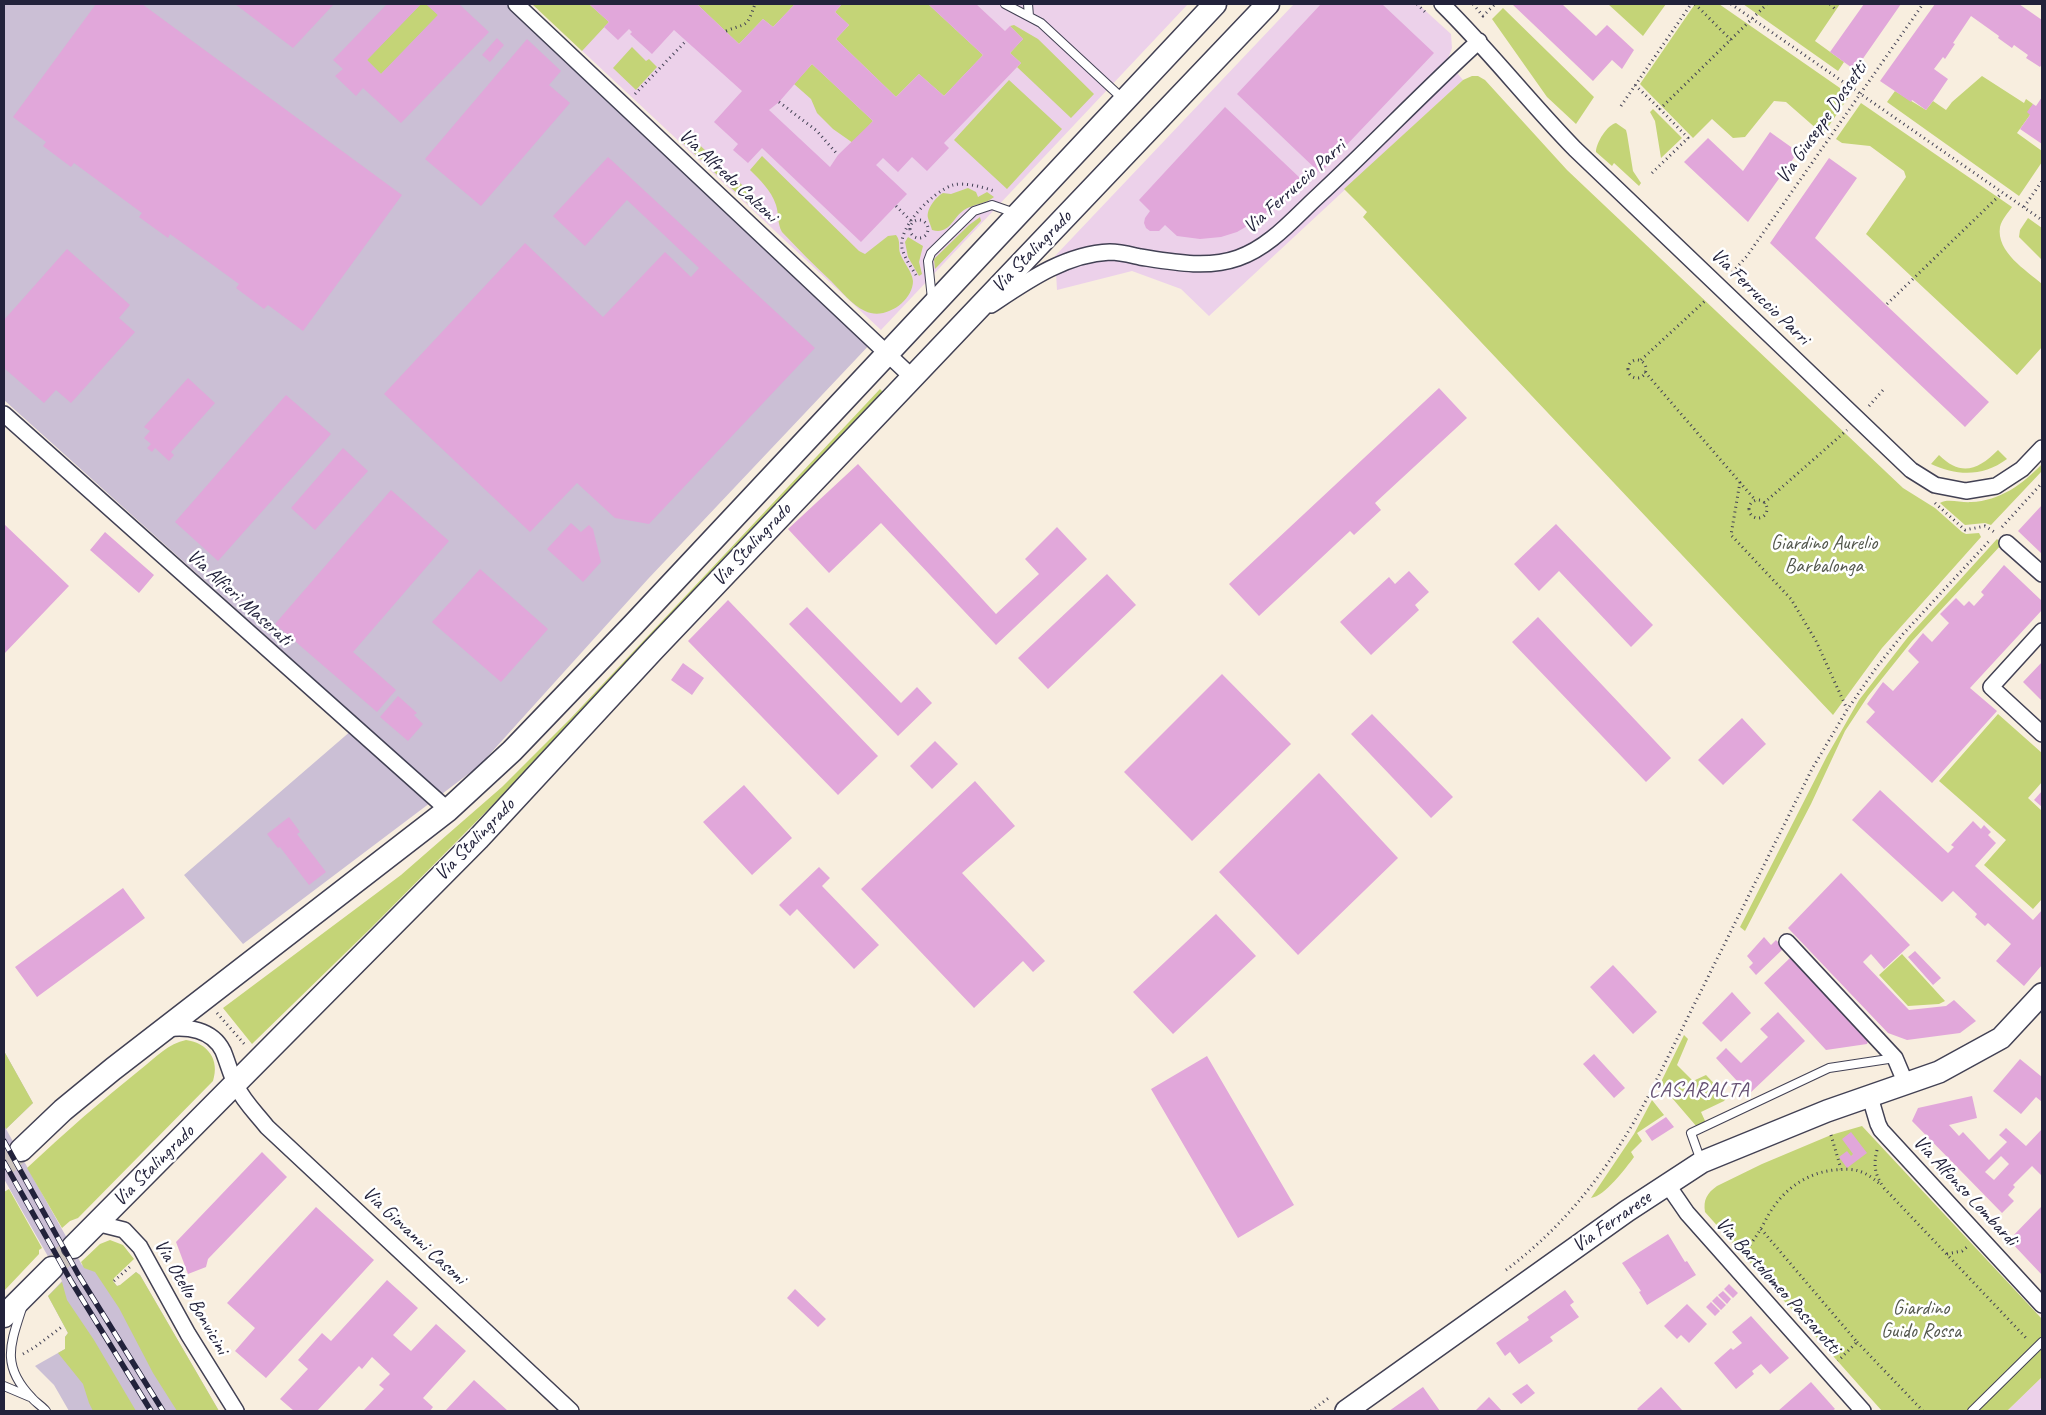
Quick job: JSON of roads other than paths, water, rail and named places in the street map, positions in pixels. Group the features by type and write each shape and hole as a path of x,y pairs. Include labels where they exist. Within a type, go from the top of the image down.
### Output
{"main road":[{"name":"Via Stalingrado","path":"21,1150 85,1092 448,810 519,744 1215,4"},
{"name":"Via Stalingrado","path":"73,1247 478,839 653,650 1268,4"},
{"name":"Via Ferrarese","path":"1346,1411 1626,1211 1702,1162 1827,1111 1939,1072 2001,1038 2042,994"},
{"path":"4,1316 52,1268"}],"street":[{"name":"Via Alfredo Calzoni","path":"516,4 912,377"},
{"name":"Via Ferruccio Parri","path":"1442,4 1479,41 1550,124 1575,149 1911,470 1935,485 1966,491 1996,486 2022,468 2042,448"},
{"name":"Via Ferruccio Parri","path":"965,322 1025,282 1062,262 1084,256 1112,252 1179,263 1208,263 1224,262 1254,252 1271,240 1336,180 1479,41"},
{"name":"Via Alfieri Maserati","path":"4,414 448,810"},
{"path":"2007,543 2042,574"},
{"path":"2042,631 1992,687 2042,734"},
{"path":"1787,942 1895,1058 1906,1084"},
{"path":"166,1029 187,1027 212,1037 222,1051 235,1085"},
{"name":"Via Giovanni Casoni","path":"235,1085 243,1098 267,1127 571,1411"},
{"name":"Via Alfonso Lombardi","path":"1870,1097 1881,1130 2042,1306"},
{"name":"Via Bartolomeo Passarotti","path":"1667,1184 1687,1213 1863,1411"},
{"name":"Via Otello Bonvicini","path":"96,1223 124,1230 140,1246 197,1350 236,1411"}],"lane":[{"path":"1005,4 1041,23 1124,101"},
{"path":"1028,4 1029,16"},
{"path":"932,304 928,262 931,253 974,211 998,206 1017,214"},
{"path":"1702,1162 1691,1133 1830,1068 1895,1058"},
{"path":"29,1290 16,1327 10,1355 13,1371 32,1398 46,1411"},
{"path":"1972,1411 2039,1345"},
{"path":"4,1386 32,1398"}],"tunnel":[{"path":"4,1166 21,1150"},
{"path":"52,1268 73,1247"}],"railway":[{"path":"4,1141 78,1274 163,1411"},
{"path":"4,1162 71,1281 151,1411"}],"district":[{"name":"CASARALTA","path":"1699,1090"}],"park label":[{"name":"Giardino Aurelio Barbalonga","path":"1824,556"},
{"name":"Giardino Guido Rossa","path":"1921,1320"}]}
